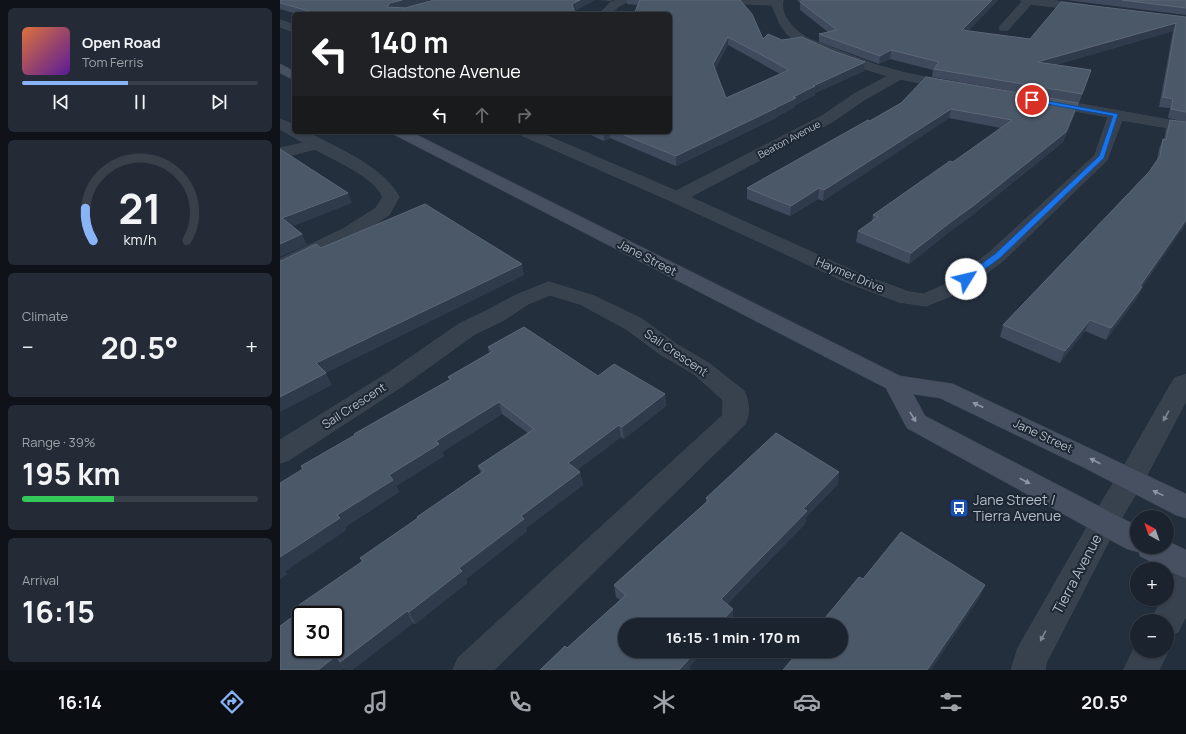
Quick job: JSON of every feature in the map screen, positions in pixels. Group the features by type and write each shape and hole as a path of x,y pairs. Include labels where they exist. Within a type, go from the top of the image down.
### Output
{"main road":[{"path":"280,68 292,75"},
{"name":"Jane Street","path":"404,134 895,383 946,390 1094,460 1130,480 1186,507"},
{"path":"895,383 916,422 1130,536"},
{"path":"1165,554 1186,565"}],"street":[{"path":"606,12 614,5 625,0"},
{"path":"727,0 778,1 779,13 787,27 809,43 844,58 898,76 967,88"},
{"path":"1004,28 1027,0 1100,9"},
{"path":"280,23 292,28"},
{"name":"Beaton Avenue","path":"677,197 827,119 859,96 898,76"},
{"path":"1034,100 1186,127"},
{"name":"Haymer Drive","path":"531,134 677,197 860,280 906,298 926,300 956,287 997,256 1102,157 1116,115"},
{"path":"280,123 292,130"},
{"path":"280,266 349,233 382,210 391,197 387,189 380,181 352,163 298,134"},
{"path":"280,153 316,144"},
{"name":"Sail Crescent","path":"280,454 396,379 467,329 496,315 521,300 549,288 587,300 634,324 668,349 702,369 735,397 736,418 470,670"},
{"name":"Tierra Avenue","path":"1028,670 1030,660 1104,523 1130,480 1183,384 1186,384"},
{"path":"1171,614 1186,584"},
{"path":"1141,670 1147,658"}],"building":[{"path":"280,0 402,0 390,3 387,7 405,8 434,0 580,0 572,4 574,12 313,12 280,3"},
{"path":"640,0 740,0 752,14 763,39 768,34 782,40 802,37 833,51 865,62 813,86 815,86 793,97 796,98 676,156 622,134 672,134 672,12 635,12","holes":["728,37 789,70 726,98 713,64"]},
{"path":"803,0 992,0 962,30 1030,39 1061,2 1186,17 1186,112 1171,109 1173,99 1163,97 1176,23 1037,62 1091,70 1082,94 934,69 939,62 891,50 880,56 819,34 837,30 800,2"},
{"path":"1122,0 1186,0 1186,8"},
{"path":"926,77 1078,103 1066,132 911,253 858,231 878,217 873,215 950,161 953,162 1012,120 951,109 824,190 819,188 791,206 747,188 901,103"},
{"path":"1170,120 1186,122 1186,220 1140,286 1142,287 1111,328 1090,320 1065,351 1003,325 1149,172 1160,156 1163,139 1166,140"},
{"path":"280,149 348,193 282,218 302,234 280,244"},
{"path":"425,204 522,264 316,363 326,373 280,397 280,261 316,244 321,248"},
{"path":"524,327 598,376 614,364 665,394 622,427 619,425 568,463 580,472 521,516 524,519 459,568 462,571 340,662 337,658 344,658 344,606 299,605 363,561 360,558 484,471 478,466 534,429 499,402 436,441 439,444 389,475 393,480 337,515 340,518 280,557 280,483 303,469 301,466 451,379 448,377 493,351 488,347"},
{"path":"776,433 839,472 803,509 807,511 721,599 733,609 725,618 618,618 618,658 688,658 689,659 679,670 540,670 565,646 567,648 626,595 614,585 709,500 706,498"},
{"path":"901,532 985,585 927,670 783,670 793,658 848,658 848,618 825,618 859,577 863,579"},
{"path":"292,617 292,658 333,658 318,670 280,670 280,626"}],"place":[{"name":"Jane Street / Tierra Avenue","path":"959,508"}],"route":[{"path":"966,279 997,256 1102,157 1116,115 1032,100"}]}
